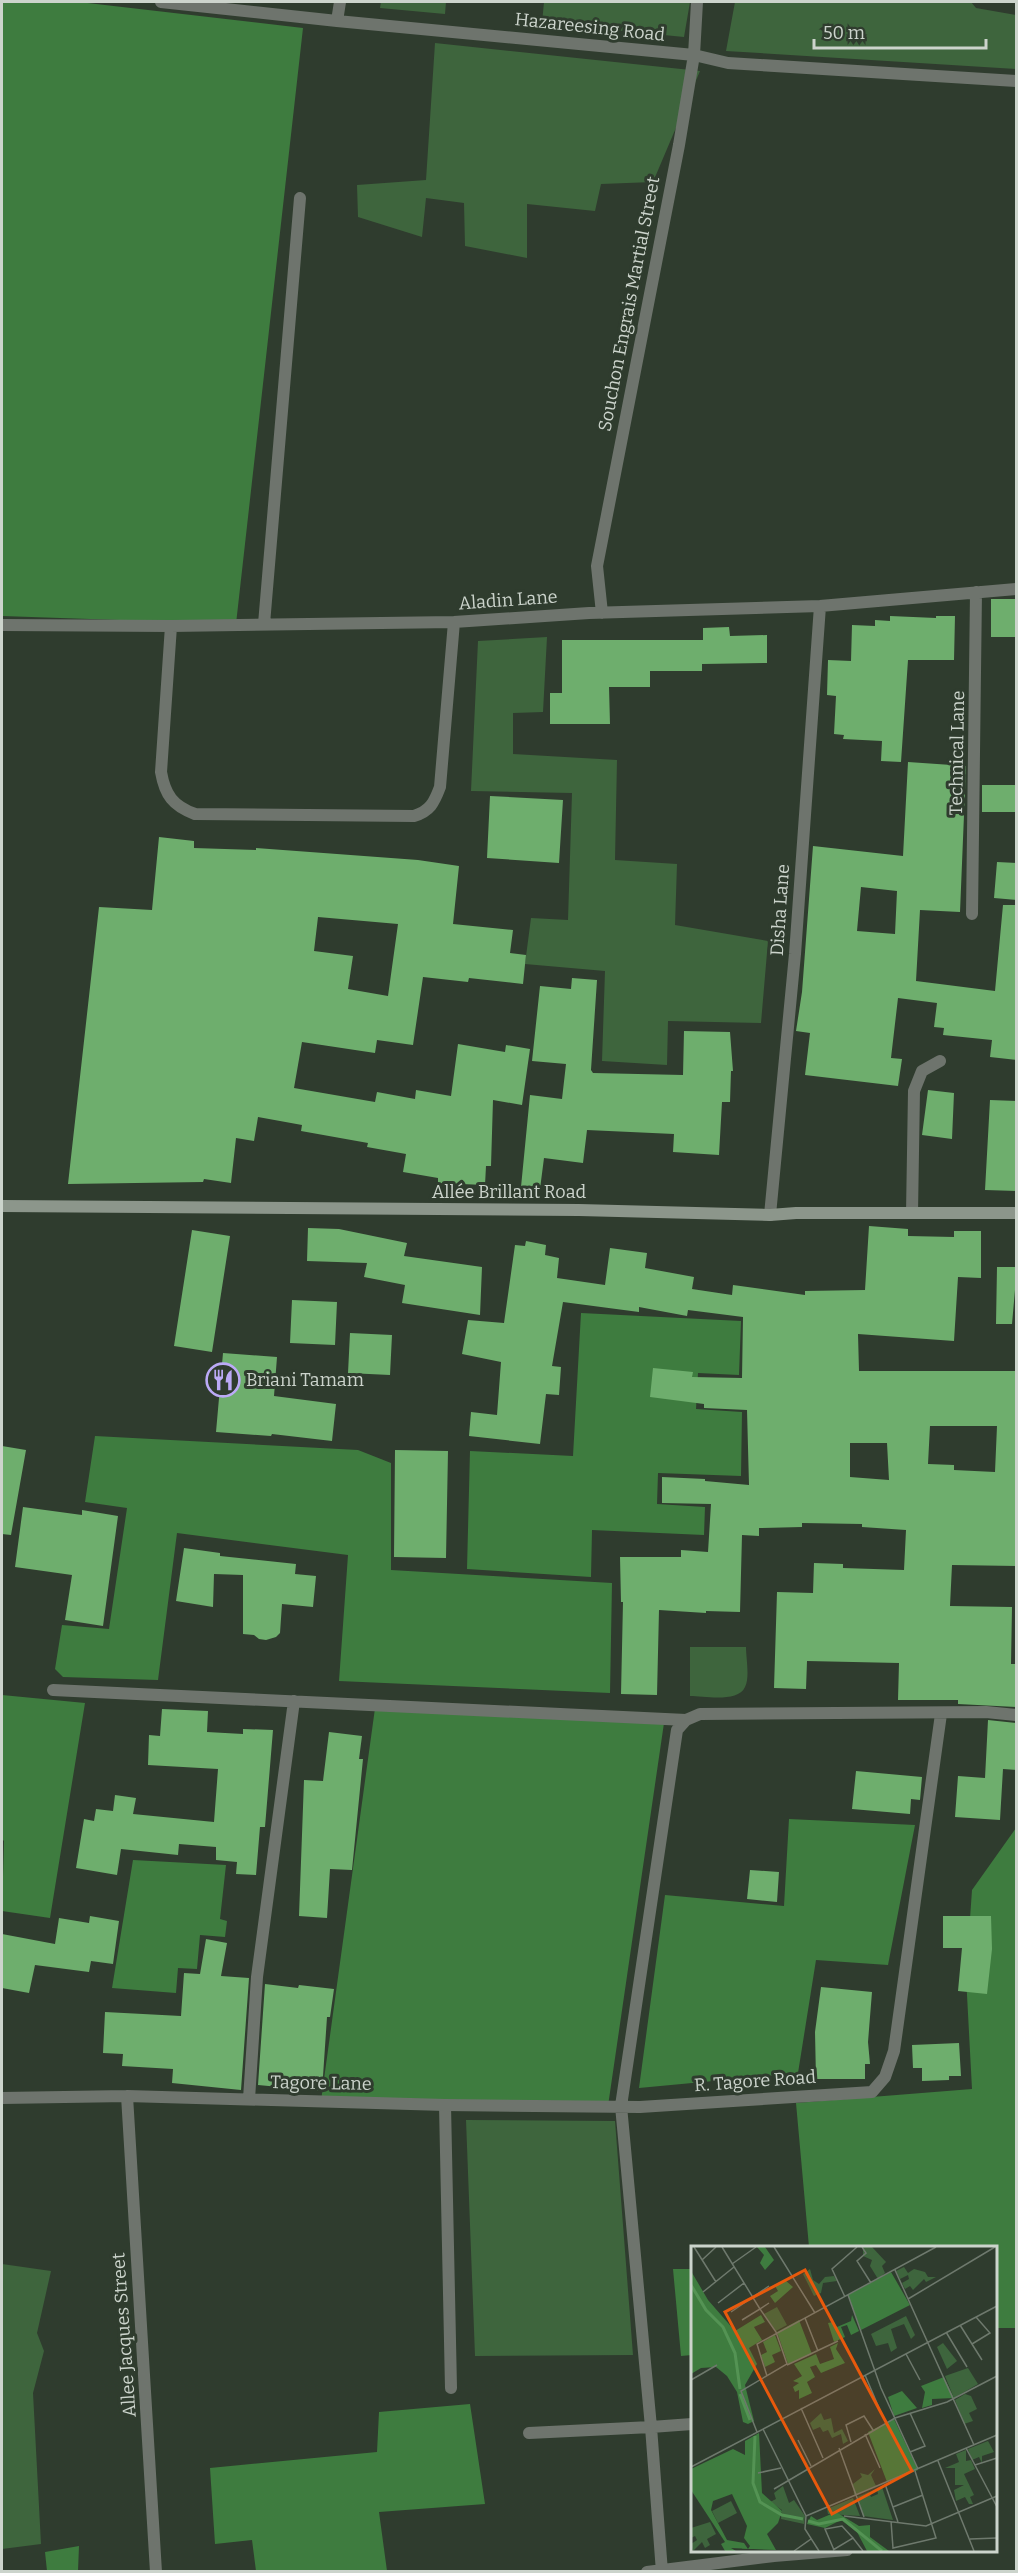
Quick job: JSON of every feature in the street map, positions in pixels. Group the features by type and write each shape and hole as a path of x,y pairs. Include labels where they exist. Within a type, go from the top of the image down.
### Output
{"main road":[{"name":"Allée Brillant Road","path":"2,1206 579,1210 770,1215 796,1213 1017,1214"}],"street":[{"name":"Hazareesing Road","path":"161,2 694,55 728,63 1017,81"},
{"path":"337,21 340,2"},
{"name":"Souchon Engrais Martial Street","path":"602,613 597,566 677,156 694,55 697,2"},
{"path":"264,624 300,198"},
{"name":"Aladin Lane","path":"2,625 171,626 454,622 602,613 819,606 1017,589"},
{"name":"Technical Lane","path":"972,914 976,592"},
{"name":"Disha Lane","path":"770,1215 795,954 819,606"},
{"path":"171,626 161,772 163,788 170,800 181,809 195,814 414,816 426,812 435,802 440,788 454,622"},
{"path":"912,1213 914,1091 922,1071 940,1061"},
{"path":"53,1690 686,1720"},
{"path":"249,2099 257,1977 294,1701"},
{"path":"662,2570 621,2106 677,1730 686,1720 700,1714 986,1712 1017,1715"},
{"name":"R. Tagore Road","path":"640,2107 872,2092 885,2077 894,2051 940,1714"},
{"name":"Tagore Lane","path":"2,2098 127,2096 445,2106 640,2107"},
{"name":"Allee Jacques Street","path":"127,2096 156,2571"},
{"path":"445,2106 451,2388"},
{"path":"529,2433 691,2424"},
{"path":"647,2571 828,2552"}],"green space":[{"path":"2,2 79,2 303,28 236,624 2,616"},
{"path":"381,2 446,2 445,14 380,8"},
{"path":"544,2 690,2 684,37 542,23"},
{"path":"735,2 971,2 976,8 1016,15 1016,69 726,51"},
{"path":"435,43 700,71 653,182 601,184 595,211 527,204 527,258 465,246 464,203 426,198 422,237 358,217 357,185 426,180"},
{"path":"547,637 543,712 513,713 513,754 617,760 615,860 677,864 675,925 768,941 761,1023 668,1021 667,1065 602,1061 605,971 525,964 531,918 568,920 572,793 471,791 478,641"},
{"path":"581,1313 741,1321 739,1375 698,1373 696,1409 742,1412 741,1476 658,1473 657,1504 705,1507 704,1535 592,1530 591,1577 467,1569 470,1451 573,1456"},
{"path":"95,1436 358,1450 391,1463 391,1570 612,1583 610,1693 339,1681 348,1555 177,1533 158,1680 63,1677 55,1669 62,1625 109,1629 127,1508 85,1502"},
{"path":"690,1647 746,1647 747,1678 741,1692 728,1697 690,1696"},
{"path":"2,1695 85,1703 50,1918 2,1911 4,1841 2,1839"},
{"path":"376,1701 664,1723 608,2106 321,2101"},
{"path":"789,1819 915,1825 888,1965 816,1960 798,2073 639,2088 665,1895 784,1906"},
{"path":"1016,1828 1016,2328 997,2328 997,2246 809,2246 796,2103 972,2089 966,1976 972,1890"},
{"path":"133,1860 226,1865 220,1919 227,1921 225,1937 200,1935 197,1969 178,1968 176,1993 112,1988"},
{"path":"466,2120 615,2121 633,2355 475,2356"},
{"path":"2,2264 51,2271 37,2333 44,2351 33,2393 41,2544 2,2549"},
{"path":"673,2269 691,2269 691,2355 681,2356"},
{"path":"470,2404 485,2504 379,2512 387,2571 256,2571 252,2540 215,2544 210,2468 377,2452 379,2412"},
{"path":"79,2546 78,2571 47,2571 45,2552"}],"building":[{"path":"991,599 1017,599 1017,637 991,637"},
{"path":"890,616 936,618 936,616 955,616 954,660 908,660 901,762 881,761 882,741 843,739 844,735 834,734 836,696 827,695 828,660 851,661 852,625 875,626 875,620 890,621"},
{"path":"729,627 730,636 767,635 767,663 702,664 702,671 650,671 650,687 609,687 610,724 550,724 550,693 562,693 562,640 703,640 703,628"},
{"path":"908,762 966,766 960,912 920,910 916,981 995,991 1003,905 1017,905 1017,1060 990,1057 992,1040 943,1035 944,1028 934,1027 937,1003 898,998 891,1058 902,1059 898,1086 805,1075 810,1033 796,1031 802,992 813,846 903,856","holes":["861,887 897,891 895,934 857,931"]},
{"path":"982,785 1017,785 1017,812 982,812"},
{"path":"490,796 563,800 559,863 487,858"},
{"path":"159,837 194,841 194,848 256,850 256,848 418,860 459,866 453,924 513,930 510,953 526,955 523,984 469,978 468,982 423,977 413,1045 377,1040 375,1053 302,1042 294,1088 375,1102 377,1092 415,1099 416,1090 451,1096 458,1044 505,1052 506,1045 530,1049 522,1105 493,1100 491,1166 486,1166 485,1185 438,1183 438,1178 403,1172 406,1154 367,1147 368,1143 301,1131 302,1125 258,1117 254,1141 236,1138 231,1183 204,1179 203,1182 68,1184 99,907 152,910","holes":["318,917 398,924 388,996 348,989 353,956 314,951"]},
{"path":"997,862 1017,863 1017,900 994,898"},
{"path":"572,978 597,980 591,1070 593,1073 683,1075 684,1031 730,1032 733,1071 731,1071 730,1102 722,1102 719,1155 673,1152 674,1134 587,1130 583,1163 544,1158 540,1189 521,1187 530,1095 562,1099 566,1064 532,1061 540,986 571,989"},
{"path":"928,1090 954,1093 952,1139 922,1135"},
{"path":"990,1100 1017,1101 1017,1191 985,1190"},
{"path":"869,1226 908,1229 908,1236 954,1237 954,1231 981,1231 981,1278 958,1277 954,1341 858,1334 859,1371 1017,1371 1017,1566 952,1565 950,1606 1012,1607 1011,1664 1016,1664 1016,1707 958,1704 958,1700 898,1700 899,1663 807,1661 806,1689 774,1688 777,1592 813,1593 814,1563 843,1564 843,1568 904,1570 906,1530 862,1527 862,1524 802,1523 802,1527 759,1528 759,1536 742,1535 740,1612 706,1611 706,1613 659,1610 657,1695 621,1694 623,1602 621,1602 620,1557 681,1557 681,1550 708,1552 711,1504 662,1503 662,1477 705,1479 705,1481 749,1485 747,1410 704,1408 704,1404 650,1397 653,1368 693,1372 692,1377 742,1378 743,1317 688,1310 687,1316 639,1307 639,1312 563,1302 552,1366 561,1367 559,1395 546,1394 540,1444 469,1436 471,1412 497,1415 501,1362 462,1354 468,1320 504,1323 515,1245 525,1246 526,1241 546,1245 545,1255 559,1258 557,1278 605,1285 610,1248 647,1253 645,1268 694,1277 692,1289 732,1295 733,1285 805,1295 805,1291 865,1290","holes":["930,1426 997,1426 995,1472 954,1470 954,1465 928,1464","850,1443 887,1443 889,1480 850,1477"]},
{"path":"308,1228 339,1229 407,1243 404,1256 482,1267 480,1315 402,1303 405,1285 364,1277 367,1263 307,1261"},
{"path":"192,1230 230,1236 212,1352 174,1346"},
{"path":"997,1267 1017,1267 1012,1324 996,1324"},
{"path":"292,1300 337,1302 335,1345 290,1343"},
{"path":"350,1333 392,1335 390,1375 348,1373"},
{"path":"223,1353 277,1357 274,1396 336,1404 332,1441 272,1434 271,1436 216,1432"},
{"path":"2,1446 26,1450 11,1535 2,1534"},
{"path":"395,1450 448,1451 446,1558 394,1557"},
{"path":"23,1507 82,1515 82,1510 118,1516 103,1626 65,1620 72,1575 15,1567"},
{"path":"184,1548 220,1553 220,1556 296,1564 295,1574 316,1576 313,1607 282,1604 280,1633 276,1637 266,1640 254,1635 243,1634 243,1575 214,1574 213,1607 176,1601"},
{"path":"162,1709 208,1711 207,1732 243,1734 243,1729 273,1730 265,1827 260,1827 256,1875 236,1874 237,1862 216,1860 216,1847 179,1844 178,1855 121,1849 117,1875 76,1868 84,1819 94,1821 96,1809 113,1811 115,1795 136,1798 133,1814 214,1822 218,1769 148,1765 149,1735 160,1736"},
{"path":"988,1720 1016,1723 1017,1729 1017,1770 1003,1769 1000,1820 955,1817 958,1776 985,1778"},
{"path":"329,1732 362,1736 359,1759 363,1759 352,1870 330,1869 327,1918 299,1916 304,1780 323,1781"},
{"path":"856,1771 922,1777 920,1800 911,1799 910,1814 852,1809"},
{"path":"750,1870 779,1872 777,1902 747,1899"},
{"path":"90,1916 119,1921 113,1964 91,1961 89,1972 35,1965 29,1993 2,1988 2,1934 55,1944 59,1918 89,1923"},
{"path":"943,1916 991,1916 992,1949 987,1994 958,1991 962,1948 943,1948"},
{"path":"206,1939 227,1943 221,1976 249,1978 241,2090 172,2083 173,2069 122,2066 123,2054 103,2053 105,2012 181,2016 184,1973 200,1974"},
{"path":"265,1984 334,1989 330,2017 327,2017 322,2091 258,2085"},
{"path":"821,1987 872,1992 868,2042 870,2064 865,2064 865,2079 816,2079 815,2032"},
{"path":"959,2043 961,2076 949,2076 949,2080 922,2081 922,2068 913,2068 912,2045"}],"place":[{"name":"Briani Tamam","path":"223,1380"}]}
